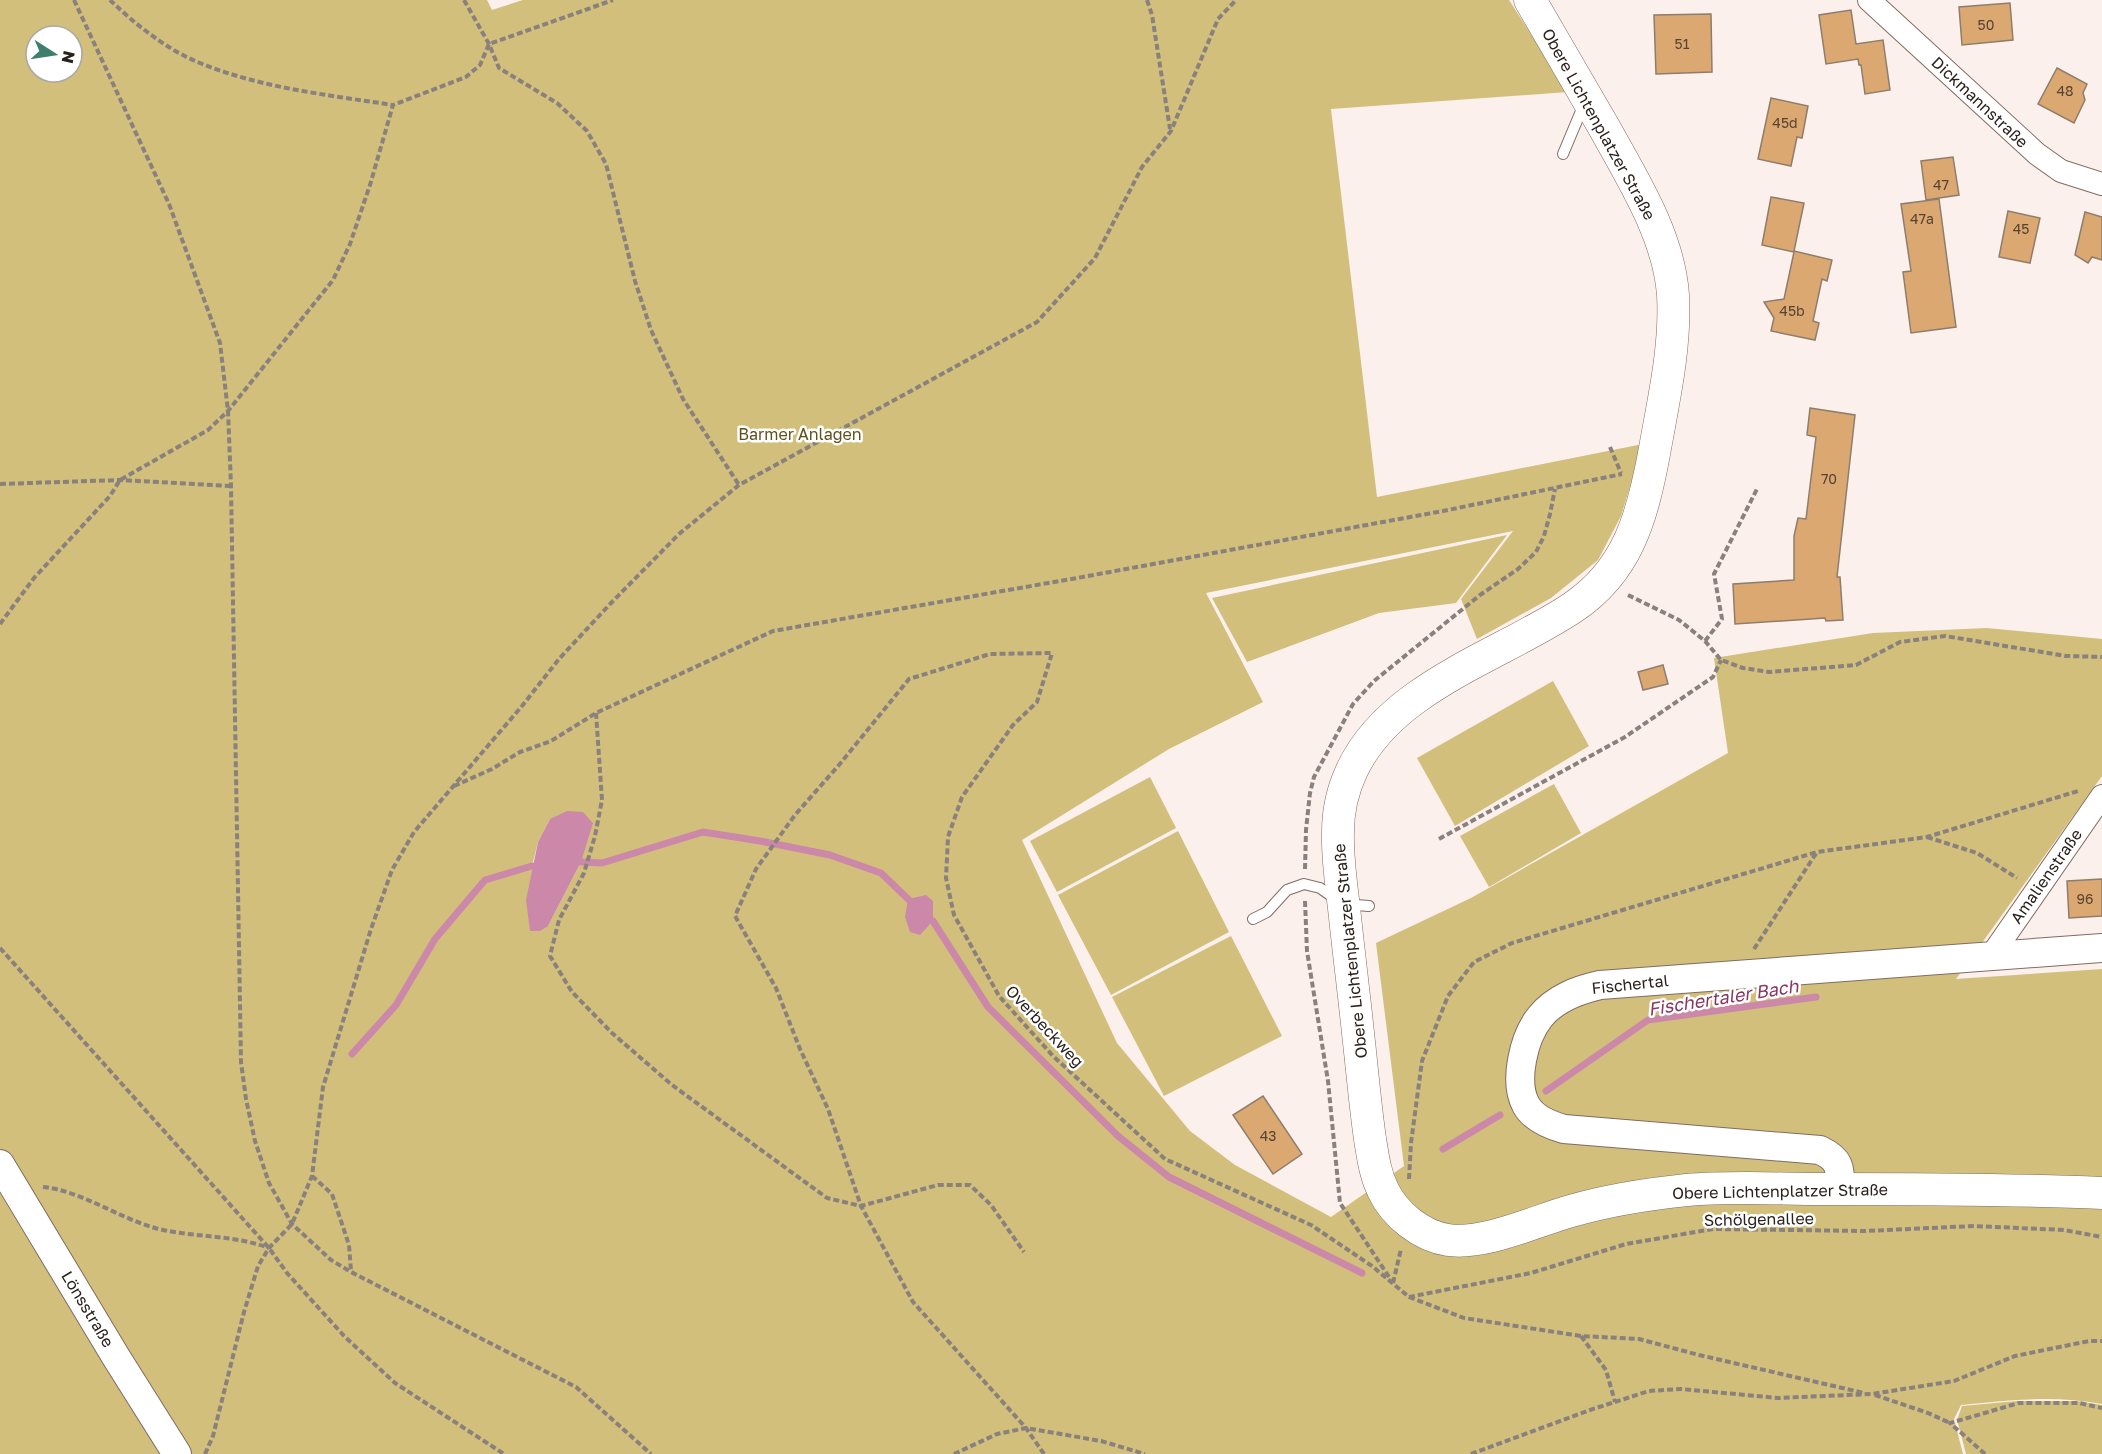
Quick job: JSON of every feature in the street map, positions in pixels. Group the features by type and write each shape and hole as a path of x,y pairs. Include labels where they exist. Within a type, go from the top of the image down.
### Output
{"main road":[{"name":"Obere Lichtenplatzer Straße","path":"1530,0 1622,160 1653,221 1666,256 1672,292 1672,334 1665,393 1635,478 1634,531 1621,560 1603,584 1574,607 1448,677 1413,701 1388,722 1365,747 1352,770 1345,789 1338,825 1338,856 1356,905 1367,1117 1375,1171 1385,1195 1408,1222 1432,1236 1452,1241 1474,1239 1573,1210 1624,1198 1692,1190 1840,1189 2102,1193"}],"street":[{"name":"Dickmannstraße","path":"1869,0 2037,154 2061,171 2102,184"},
{"name":"Amalienstraße","path":"1991,956 2102,796"},
{"name":"Fischertal","path":"1840,1189 1839,1164 1832,1156 1820,1150 1564,1129 1547,1124 1527,1107 1521,1093 1522,1053 1529,1035 1540,1016 1571,992 1600,985 2102,948"},
{"name":"Lönsstraße","path":"6,1174 177,1454"}],"lane":[{"path":"1563,154 1587,98"},
{"path":"1253,919 1267,912 1293,884 1320,888 1356,905"}],"path":[{"path":"74,0 169,204 220,343 228,411 231,486 241,1062 255,1141 269,1183 292,1224 331,1260 576,1387 651,1454"},
{"path":"110,0 160,41 199,63 278,87 393,105 466,77 480,65 489,44 613,0"},
{"path":"464,0 489,44 499,68 557,103 587,131 606,164 635,281 651,330 683,399 739,485"},
{"path":"1147,0 1152,15 1171,131"},
{"path":"205,1454 216,1426 244,1312 258,1266 269,1248 292,1224 312,1176 323,1087 371,929 392,870 414,832 522,706 559,659 679,534 739,485 1037,322 1095,258 1142,167 1171,131 1218,19 1236,0"},
{"path":"0,624 34,578 110,496 120,480 208,429 228,411 333,280 350,244 393,105"},
{"path":"1610,447 1635,478"},
{"path":"453,786 492,769 520,752 551,741 596,713 773,631 1077,578 1555,489 1635,478"},
{"path":"0,484 120,480 231,486"},
{"path":"1555,489 1544,536 1536,552 1374,681 1353,704 1314,777 1306,830 1304,884 1307,951 1328,1081 1340,1203 1393,1283 1409,1297 1464,1318 1581,1336 1639,1340 1872,1394 1950,1423 1986,1454"},
{"path":"1705,641 1722,619 1714,574 1757,489"},
{"path":"1641,600 1679,620 1705,641 1721,660 1743,668 1769,672 1856,665 1900,642 1946,636 2066,656 2102,657"},
{"name":"Overbeckweg","path":"861,1206 828,1109 800,1049 776,988 735,916 756,869 790,822 909,679 990,654 1052,652 1037,702 1013,725 962,797 948,837 946,878 954,915 999,996 1053,1056 1165,1158 1311,1225 1393,1283"},
{"path":"1439,839 1625,737 1713,677 1721,660"},
{"path":"596,713 603,800 584,873 559,920 549,956 572,992 612,1033 672,1085 827,1198 861,1206 938,1185 970,1185 991,1205 1024,1252"},
{"path":"1927,837 1977,853 2036,890"},
{"path":"1737,975 1817,852"},
{"path":"0,948 269,1248 287,1273 345,1337 395,1383 504,1454"},
{"path":"6,1174 61,1190 156,1228 248,1240 269,1248"},
{"path":"312,1176 332,1194 350,1245 351,1272"},
{"path":"861,1206 913,1302 1026,1428 1044,1454"},
{"name":"Schölgenallee","path":"1409,1297 1532,1273 1626,1244 1713,1229 1866,1231 1974,1226 2064,1230 2102,1237"},
{"path":"1581,1336 1606,1370 1615,1401"},
{"path":"1471,1454 1615,1401 1649,1391 1681,1389 1778,1398 1872,1394 1954,1381 2014,1356 2089,1341 2102,1341"},
{"path":"1950,1423 2019,1403 2079,1403 2102,1408"},
{"path":"954,1454 997,1434 1026,1428 1101,1441 1145,1454"}],"green space":[{"name":"Barmer Anlagen","path":"0,0 487,0 492,10 523,0 1509,0 1568,92 1331,109 1377,497 1643,444 1621,516 1598,560 1551,598 1477,639 1461,599 1513,531 1206,593 1263,702 1169,749 1022,840 1117,1043 1190,1131 1235,1165 1331,1217 1404,1166 1376,943 1471,898 1728,753 1714,658 1873,633 1987,628 2102,639 2102,776 1956,979 2102,969 2102,1404 2049,1399 1961,1405 1954,1419 1963,1454 0,1454","holes":["550,819 581,862 548,926 532,866 538,842"]},
{"path":"1507,535 1456,603 1379,613 1247,662 1212,598"},
{"path":"1553,681 1589,746 1455,826 1417,758"},
{"path":"1150,777 1176,828 1057,892 1030,841"},
{"path":"1554,784 1581,833 1489,887 1460,836"},
{"path":"1178,831 1229,932 1111,995 1058,895"},
{"path":"1231,936 1282,1036 1164,1096 1112,997"},
{"path":"2017,1401 2077,1401 2102,1405 2102,1454 1966,1454 1957,1420 1962,1406"}],"shaded area":[{"path":"567,811 583,812 593,823 581,862 548,926 540,931 530,931 526,900 538,842 550,819"},
{"path":"926,895 933,901 933,921 920,935 910,932 905,917 908,899"}],"building":[{"path":"2010,3 2013,40 1962,45 1959,7"},
{"path":"1851,10 1856,44 1883,40 1890,90 1865,94 1858,59 1826,64 1819,15"},
{"path":"1711,14 1712,72 1656,74 1654,15"},
{"path":"2057,68 2087,84 2083,93 2085,100 2074,123 2038,104"},
{"path":"1771,98 1808,106 1802,138 1797,137 1791,166 1758,159"},
{"path":"1953,157 1959,195 1926,200 1921,161"},
{"path":"1771,197 1804,203 1794,251 1832,260 1827,281 1822,279 1813,321 1819,323 1815,340 1771,331 1774,318 1764,302 1784,299 1794,252 1762,245"},
{"path":"1939,199 1956,327 1911,333 1903,272 1911,271 1901,204"},
{"path":"2008,211 2040,218 2030,263 1999,257"},
{"path":"2085,212 2102,217 2102,260 2092,257 2088,263 2075,255"},
{"path":"1810,408 1855,415 1837,577 1840,577 1843,620 1826,621 1825,618 1735,624 1733,584 1794,580 1794,536 1798,518 1806,519 1816,437 1807,435"},
{"path":"1663,665 1668,684 1643,690 1638,672"},
{"path":"2102,879 2102,916 2069,918 2067,881"},
{"path":"1263,1096 1302,1154 1273,1174 1233,1115"}],"waterway":[{"path":"581,862 602,863 703,832 830,855 881,873 908,899"},
{"path":"352,1054 396,1005 435,939 485,880 532,866"},
{"path":"933,921 988,1007 1118,1136 1169,1177 1362,1273"},
{"name":"Fischertaler Bach","path":"1546,1091 1648,1020 1816,997"},
{"name":"Fischertaler Bach","path":"1443,1149 1500,1115"}]}
